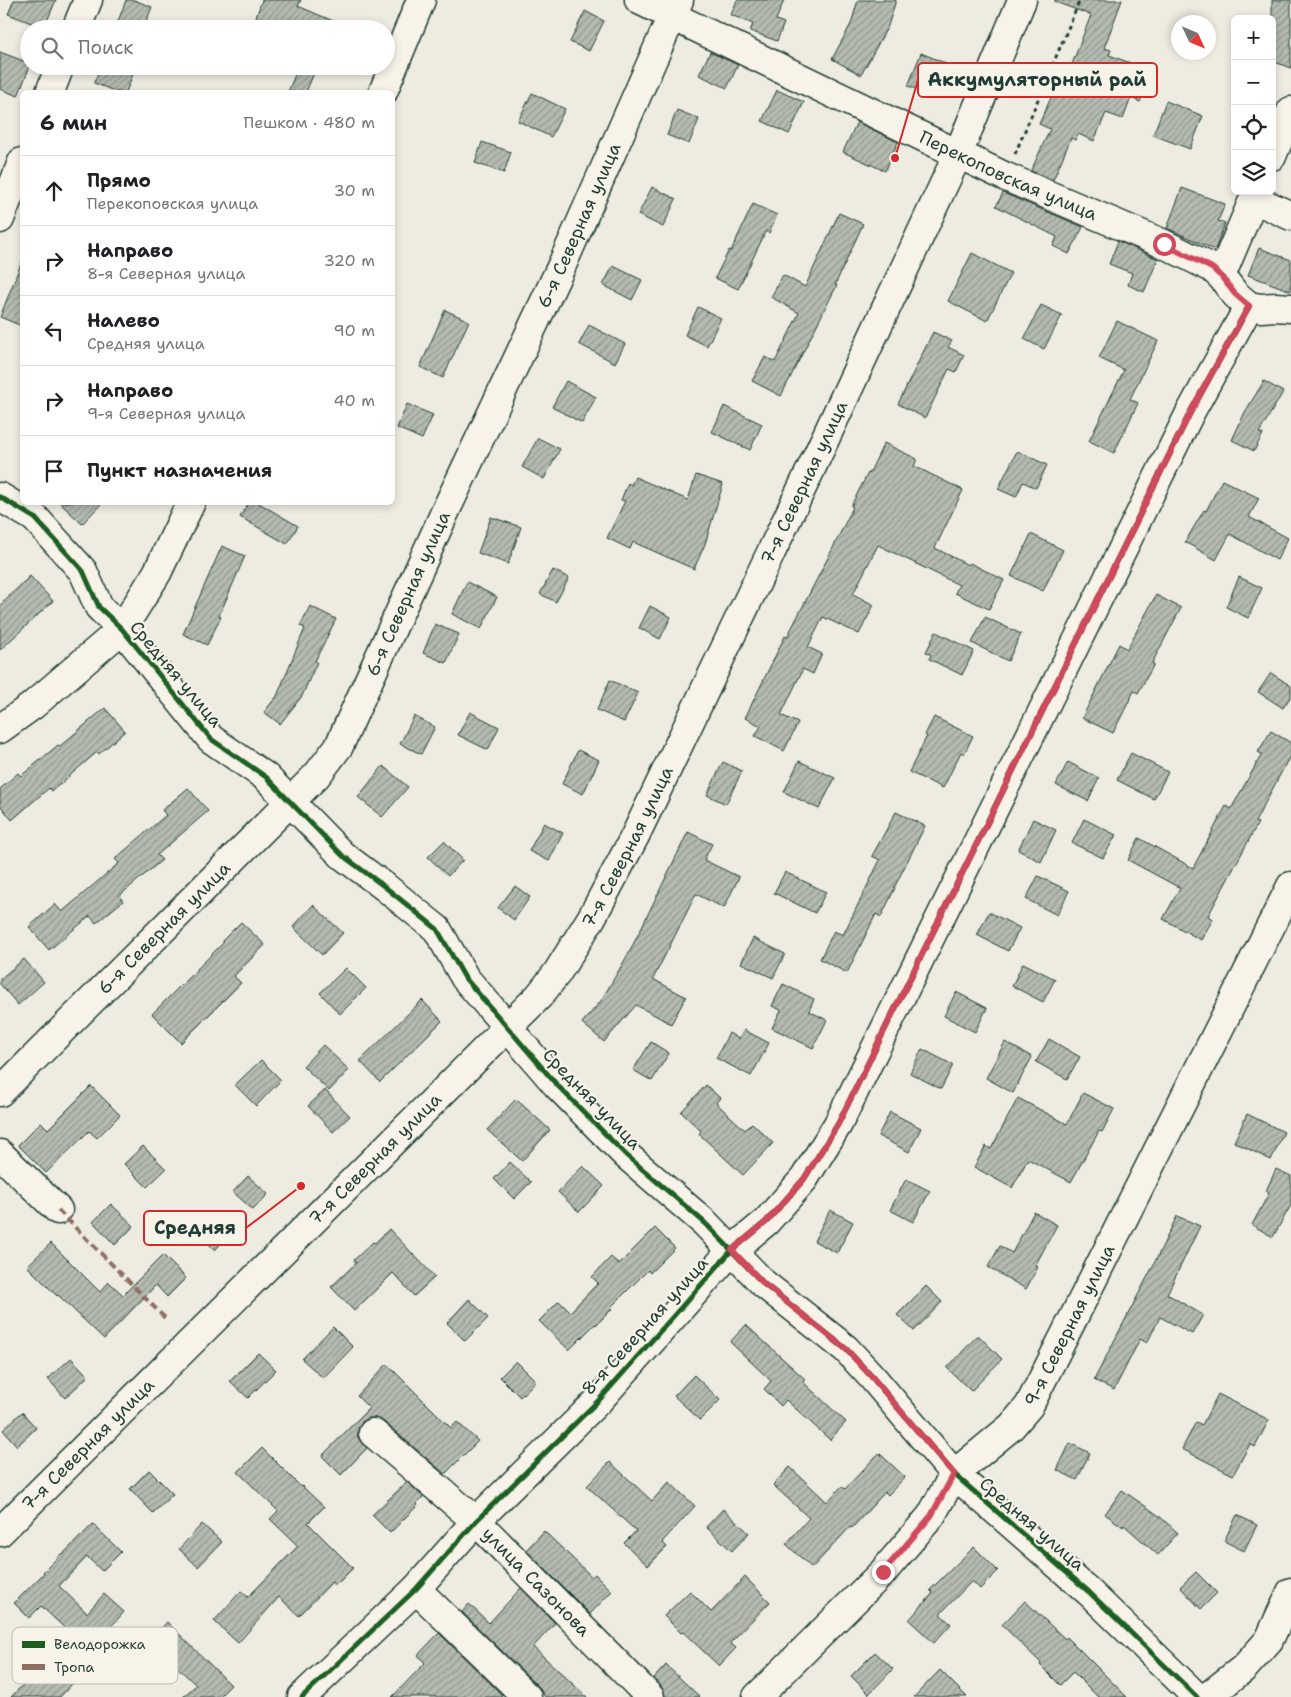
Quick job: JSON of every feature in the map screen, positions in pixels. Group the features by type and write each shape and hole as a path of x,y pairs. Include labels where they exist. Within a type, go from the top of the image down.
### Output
{"street":[{"path":"80,20 88,0"},
{"path":"395,63 421,0"},
{"name":"Перекоповская улица","path":"639,0 676,8 958,154 1164,244 1212,268 1235,294 1249,306"},
{"name":"7-я Северная улица","path":"0,1532 539,996 557,973 592,917 635,836 802,487 958,154 1022,0"},
{"name":"6-я Северная улица","path":"0,1092 317,775 339,746 445,512 562,265 676,8"},
{"path":"51,90 57,75"},
{"path":"384,90 390,75"},
{"path":"1275,150 1291,111"},
{"path":"0,219 20,167"},
{"path":"1221,276 1256,195 1291,216"},
{"path":"1249,306 1291,308"},
{"name":"8-я Северная улица","path":"302,1697 416,1590 476,1521 599,1400 732,1250 766,1222 804,1179 838,1124 1190,413 1249,306"},
{"name":"Средняя улица","path":"0,497 35,518 83,571 99,607 122,629 211,739 266,776 342,855 437,929 465,978 557,1086 626,1155 698,1217 764,1284 846,1349 954,1474 1088,1592 1197,1697"},
{"path":"0,730 32,706 122,629 157,573 190,505"},
{"name":"9-я Северная улица","path":"757,1697 883,1572 931,1516 954,1474 1011,1427 1029,1406 1291,886"},
{"path":"0,1154 58,1210"},
{"name":"улица Сазонова","path":"373,1433 476,1521 650,1697"},
{"path":"416,1590 527,1697"},
{"path":"1207,1697 1244,1668 1269,1640 1291,1592"}],"path":[{"path":"1006,176 1080,0"}],"building":[{"path":"14,0 56,0 47,20 23,20 8,14"},
{"path":"126,0 134,0 152,7 147,20 118,20"},
{"path":"262,0 301,0 298,6 331,20 264,20 256,17"},
{"path":"737,0 784,0 776,20 784,23 777,41 750,31 753,24 731,15"},
{"path":"858,0 896,0 888,26 861,75 832,59 851,24"},
{"path":"1055,0 1122,0 1104,48 1111,50 1109,55 1152,71 1140,102 1131,98 1123,119 1106,113 1094,141 1078,134 1075,140 1071,138 1053,180 1031,171 1050,129 1039,124 1066,65 1071,67 1091,15 1055,2"},
{"path":"1272,0 1291,0 1291,68 1276,62 1276,15 1272,15"},
{"path":"585,11 604,21 589,51 570,42"},
{"path":"0,52 20,60 20,75 26,75 18,96 0,89"},
{"path":"710,52 738,65 727,88 699,75"},
{"path":"921,53 945,63 933,95 908,86"},
{"path":"97,75 133,75 127,90 112,90 94,83"},
{"path":"295,75 313,75 307,90 289,90"},
{"path":"777,90 804,102 789,134 762,121"},
{"path":"532,93 565,109 551,137 518,121"},
{"path":"1166,101 1203,116 1190,149 1153,135"},
{"path":"677,110 699,119 689,144 667,135"},
{"path":"857,122 898,142 885,171 843,152"},
{"path":"482,142 511,152 504,173 475,163"},
{"path":"652,187 676,199 663,227 638,215"},
{"path":"1182,188 1225,204 1218,221 1225,223 1215,250 1167,228"},
{"path":"1003,193 1083,227 1069,254 1053,246 1057,237 996,206"},
{"path":"753,204 777,215 769,233 766,231 738,289 715,278 729,250 731,251"},
{"path":"839,213 863,224 835,285 837,285 781,396 752,381 765,357 775,362 799,313 771,297 783,275 805,287"},
{"path":"1118,241 1158,259 1144,292 1128,285 1132,273 1109,264"},
{"path":"1259,248 1291,260 1291,291 1248,275"},
{"path":"972,253 1011,273 987,321 948,301"},
{"path":"20,266 20,325 0,317"},
{"path":"613,266 642,280 632,300 603,285"},
{"path":"1041,305 1062,315 1044,349 1024,339"},
{"path":"698,307 721,318 707,346 685,335"},
{"path":"445,310 469,321 443,378 420,367"},
{"path":"1117,321 1158,341 1130,399 1138,403 1114,453 1089,441 1124,370 1099,358"},
{"path":"589,325 625,344 615,363 579,344"},
{"path":"933,332 952,341 948,347 964,355 956,372 949,369 925,418 898,404"},
{"path":"566,381 596,397 582,423 552,407"},
{"path":"1264,381 1283,392 1259,433 1263,434 1254,451 1232,440 1245,412"},
{"path":"407,404 433,415 422,439 397,428"},
{"path":"724,406 762,424 750,450 712,432"},
{"path":"538,438 560,449 544,479 522,467"},
{"path":"884,443 917,459 914,466 963,490 935,548 968,565 970,563 1004,580 989,609 955,593 959,585 878,545 853,594 874,605 859,634 823,617 808,647 822,654 813,674 803,669 781,715 798,723 784,751 755,736 761,726 745,718 785,636 787,637 833,548 853,507 851,506"},
{"path":"1017,451 1047,465 1036,488 1023,482 1016,497 998,489"},
{"path":"696,475 723,484 705,544 694,569 633,542 630,549 607,538 625,501 621,500 628,483 631,485 635,477 688,500"},
{"path":"1222,480 1259,498 1249,517 1288,538 1277,560 1230,534 1216,560 1185,542 1204,510 1206,511"},
{"path":"62,505 100,505 82,524"},
{"path":"247,505 262,505 298,526 287,544 240,517"},
{"path":"491,517 521,527 508,564 478,553"},
{"path":"1031,534 1063,550 1043,591 1011,576"},
{"path":"222,546 245,556 219,616 221,617 207,645 183,634"},
{"path":"553,570 569,578 556,602 540,594"},
{"path":"30,576 53,601 0,650 0,605"},
{"path":"1239,577 1262,588 1248,618 1226,607"},
{"path":"467,582 497,597 481,629 452,614"},
{"path":"1156,595 1181,608 1152,663 1154,664 1138,693 1134,691 1113,733 1082,718 1119,644 1127,649"},
{"path":"310,606 336,619 315,661 317,662 302,696 280,724 264,712 277,696 305,628 300,626"},
{"path":"650,606 671,617 660,639 639,628"},
{"path":"985,617 1021,634 1008,661 972,643"},
{"path":"435,624 459,634 446,663 423,653"},
{"path":"936,632 974,651 962,675 929,659 931,655 926,652"},
{"path":"1271,673 1291,686 1291,696 1283,708 1258,692"},
{"path":"610,680 638,693 624,722 597,710"},
{"path":"105,708 125,731 99,754 97,752 52,791 49,788 12,820 0,805 0,789 18,773 21,776 58,745 60,746"},
{"path":"470,712 499,727 488,750 458,735"},
{"path":"414,716 435,727 421,754 400,744"},
{"path":"934,717 973,736 964,754 961,752 943,788 909,772"},
{"path":"1271,731 1291,743 1291,754 1255,822 1258,823 1208,916 1213,919 1201,940 1163,919 1180,888 1128,860 1139,838 1193,868 1226,806 1231,809 1262,754 1258,752"},
{"path":"578,750 599,760 583,794 562,784"},
{"path":"1131,753 1168,772 1154,799 1117,780"},
{"path":"799,761 835,778 819,809 784,792"},
{"path":"723,762 742,771 726,804 707,795"},
{"path":"1068,762 1099,778 1088,801 1056,785"},
{"path":"383,766 408,787 382,817 358,797"},
{"path":"188,788 208,811 157,855 162,860 119,896 123,901 96,923 90,916 49,950 29,927 55,904 62,912 119,863 115,859 166,815 162,810"},
{"path":"896,812 925,826 881,917 876,914 847,973 820,959 834,931 843,935 880,860 872,856"},
{"path":"1033,819 1056,830 1041,862 1018,850"},
{"path":"1084,819 1116,835 1103,858 1072,843"},
{"path":"544,823 563,833 549,861 529,851"},
{"path":"688,832 712,844 704,860 739,877 724,908 696,894 653,979 686,997 671,1024 636,1005 604,1042 582,1023 601,1001 630,951"},
{"path":"444,841 463,860 448,876 428,857"},
{"path":"785,872 826,892 815,913 774,893"},
{"path":"1038,876 1069,891 1057,915 1026,899"},
{"path":"515,886 530,897 514,920 498,908"},
{"path":"313,905 343,933 322,955 293,927"},
{"path":"989,912 1020,928 1008,951 977,935"},
{"path":"241,922 265,945 234,976 241,983 181,1043 152,1014 224,942 222,941"},
{"path":"753,938 785,954 773,978 741,963"},
{"path":"24,959 44,982 18,1005 0,984 0,979"},
{"path":"1023,963 1055,979 1043,1002 1012,986"},
{"path":"346,968 366,988 340,1014 320,993"},
{"path":"783,984 814,999 809,1011 827,1020 813,1048 772,1028 781,1010 772,1006"},
{"path":"956,992 987,1008 975,1032 944,1016"},
{"path":"422,1000 442,1021 380,1082 360,1061"},
{"path":"744,1030 769,1043 751,1076 716,1058 729,1033 739,1039"},
{"path":"1049,1039 1080,1057 1067,1079 1036,1062"},
{"path":"651,1042 669,1053 652,1081 633,1070"},
{"path":"1005,1042 1032,1057 1013,1093 986,1078"},
{"path":"323,1045 349,1070 329,1091 303,1066"},
{"path":"922,1049 953,1065 941,1089 910,1073"},
{"path":"261,1060 281,1080 256,1106 235,1085"},
{"path":"706,1085 720,1098 716,1103 745,1130 752,1123 773,1143 743,1175 699,1134 701,1131 681,1112"},
{"path":"91,1086 120,1115 97,1138 89,1131 46,1173 18,1145 41,1122 48,1129"},
{"path":"325,1090 350,1116 333,1132 308,1106"},
{"path":"1083,1093 1114,1109 1102,1132 1099,1131 1071,1182 1028,1159 1012,1188 974,1167 986,1146 991,1149 1018,1098 1067,1124"},
{"path":"516,1099 550,1130 522,1161 487,1130"},
{"path":"890,1112 921,1128 909,1152 878,1136"},
{"path":"1247,1114 1284,1132 1271,1160 1234,1142"},
{"path":"143,1146 166,1169 147,1187 124,1164"},
{"path":"510,1162 531,1182 514,1199 494,1179"},
{"path":"583,1166 604,1186 579,1212 558,1192"},
{"path":"1276,1169 1291,1176 1291,1205 1273,1237 1252,1225 1269,1193 1266,1191"},
{"path":"248,1176 268,1194 253,1210 233,1192"},
{"path":"906,1179 930,1191 913,1222 890,1210"},
{"path":"111,1204 134,1226 115,1245 93,1222"},
{"path":"830,1210 853,1222 837,1253 814,1241"},
{"path":"1034,1212 1057,1225 1035,1266 1038,1267 1026,1289 988,1267 1000,1246 1012,1253"},
{"path":"211,1216 230,1234 215,1250 196,1232"},
{"path":"1177,1216 1200,1226 1167,1294 1203,1315 1192,1334 1160,1317 1147,1343 1140,1339 1114,1390 1094,1380"},
{"path":"655,1228 675,1248 650,1273 648,1270 611,1307 612,1309 569,1350 539,1321 559,1301 570,1312 598,1283 592,1277 611,1257 619,1264"},
{"path":"389,1229 435,1277 414,1296 393,1273 354,1311 331,1287 356,1263 354,1260"},
{"path":"51,1243 100,1292 109,1282 123,1295 163,1255 186,1278 167,1297 156,1285 104,1339 27,1266"},
{"path":"926,1286 942,1302 914,1331 897,1315"},
{"path":"469,1299 488,1318 465,1341 447,1323"},
{"path":"746,1325 806,1380 803,1382 846,1422 830,1440 786,1400 781,1406 764,1389 771,1381 730,1342"},
{"path":"333,1327 353,1347 323,1378 302,1359"},
{"path":"978,1335 1002,1359 971,1391 947,1368"},
{"path":"258,1353 276,1370 248,1398 230,1381"},
{"path":"71,1358 88,1376 65,1398 48,1379"},
{"path":"516,1361 536,1381 520,1397 500,1377"},
{"path":"387,1364 451,1428 457,1422 478,1441 445,1474 383,1421 375,1418 367,1418 361,1423 358,1430 358,1438 367,1448 341,1475 322,1456 369,1408 357,1396"},
{"path":"694,1375 720,1400 700,1420 674,1396"},
{"path":"1218,1394 1269,1420 1255,1447 1250,1444 1233,1475 1182,1449 1196,1422 1202,1425"},
{"path":"22,1412 36,1428 17,1446 3,1430"},
{"path":"1070,1443 1090,1453 1077,1480 1057,1470"},
{"path":"262,1448 324,1507 308,1523 353,1568 335,1586 332,1582 299,1616 279,1597 238,1643 214,1621 241,1591 248,1597 298,1546 270,1519 278,1511 238,1472"},
{"path":"879,1453 905,1477 888,1495 885,1492 812,1568 786,1544 809,1518 773,1485 790,1467 827,1502 842,1486 845,1489"},
{"path":"610,1462 652,1501 669,1482 695,1506 662,1542 667,1547 648,1566 624,1543 636,1531 587,1486"},
{"path":"149,1470 173,1494 153,1513 130,1489"},
{"path":"407,1482 423,1497 416,1504 418,1505 390,1533 372,1515"},
{"path":"1122,1490 1158,1515 1178,1533 1158,1555 1124,1525 1123,1527 1105,1514"},
{"path":"723,1509 749,1533 732,1551 706,1527"},
{"path":"1237,1515 1257,1525 1244,1551 1224,1541"},
{"path":"93,1524 121,1552 102,1571 87,1557 59,1586 87,1613 104,1594 124,1612 111,1627 64,1627 41,1606 29,1618 14,1603"},
{"path":"202,1524 222,1542 198,1567 179,1549"},
{"path":"544,1531 592,1577 595,1574 612,1591 590,1614 526,1550"},
{"path":"974,1547 998,1571 980,1589 972,1581 940,1614 951,1624 934,1643 909,1620 933,1593 930,1590"},
{"path":"1196,1572 1217,1593 1201,1609 1180,1587"},
{"path":"745,1577 770,1602 730,1643 736,1648 719,1666 664,1616 690,1591 711,1612"},
{"path":"521,1588 555,1623 533,1647 587,1697 545,1697 538,1686 462,1612 469,1604 489,1623"},
{"path":"1025,1601 1065,1639 1067,1637 1127,1697 1098,1697 1073,1672 1060,1685 1040,1665 1041,1663 1002,1625"},
{"path":"167,1622 172,1627 163,1627"},
{"path":"178,1633 231,1685 219,1697 183,1697 196,1685 178,1668"},
{"path":"439,1633 502,1695 500,1697 392,1697 425,1663 418,1655"},
{"path":"875,1652 893,1669 869,1694 851,1676"},
{"path":"666,1665 700,1697 665,1697 661,1686 654,1678"},
{"path":"940,1670 967,1697 914,1697"},
{"path":"23,1684 72,1684 60,1697 11,1697"}],"marked path":[{"path":"58,1210 166,1319"}],"cycle path":[{"path":"302,1697 416,1589 476,1521 599,1400 732,1250 766,1222 804,1179 838,1124 1190,413 1249,306"},
{"path":"0,497 35,518 83,571 99,607 122,629 211,739 266,777 342,855 437,929 465,978 557,1085 626,1155 705,1223 764,1284 846,1349 954,1474 1089,1592 1197,1697"}],"place":[{"name":"Аккумуляторный рай","path":"895,158"},
{"name":"Средняя","path":"301,1186"}],"route":[{"path":"883,1572 931,1516 954,1474 846,1349 764,1284 732,1250 766,1222 804,1179 838,1124 1190,413 1249,306 1235,294 1212,268 1164,244"}]}
